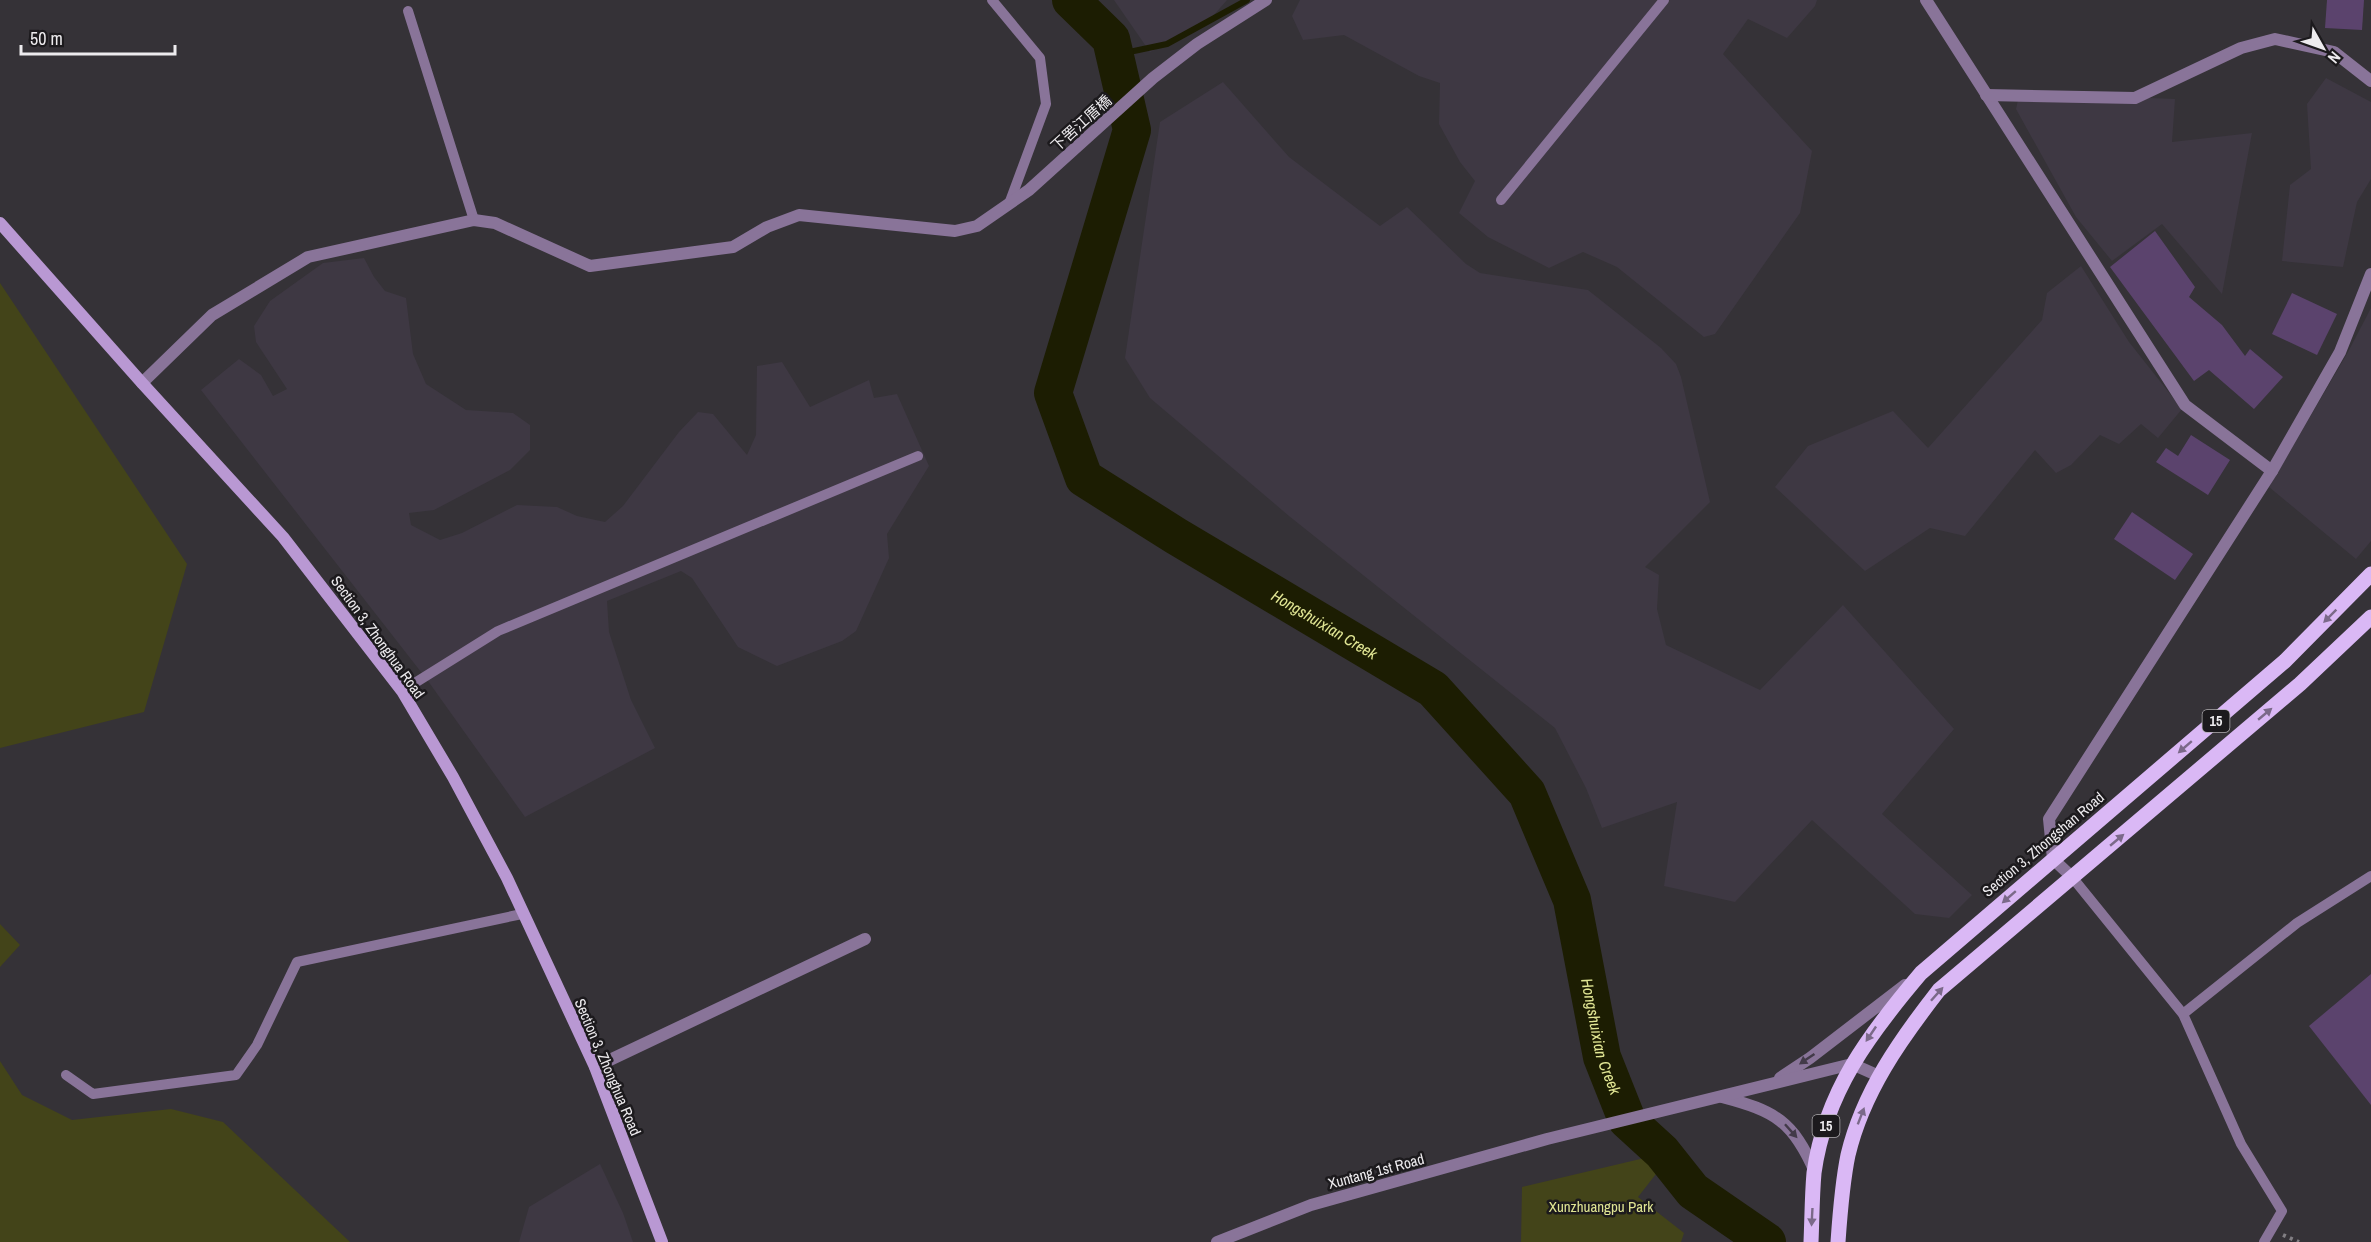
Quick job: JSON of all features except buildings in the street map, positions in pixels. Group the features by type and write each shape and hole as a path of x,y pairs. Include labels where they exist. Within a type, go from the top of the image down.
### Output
{"main road":[{"name":"Section 3, Zhonghua Road","path":"0,223 283,537 402,691 453,777 507,878 595,1067 662,1242"},
{"name":"Section 3, Zhongshan Road","path":"1811,1242 1813,1191 1820,1144 1832,1105 1852,1064 1878,1024 1921,973 2285,661 2371,574"},
{"name":"15","path":"1838,1242 1841,1193 1849,1153 1860,1116 1879,1076 1904,1035 1939,990 2300,684 2371,617"}],"street":[{"name":"下罟江厝橋","path":"474,220 495,223 590,266 734,247 767,227 800,215 955,231 977,226 1029,190 1153,78 1197,44 1266,0"},
{"path":"1926,0 2185,405 2272,471"},
{"path":"1986,95 2134,98 2241,48 2275,39 2334,52 2371,81"},
{"path":"142,383 212,315 308,257 474,220"},
{"path":"2072,878 2053,859 2049,819 2272,471 2340,352 2371,274"},
{"path":"595,1067 865,939"},
{"path":"1770,1084 1810,1058 1921,973"},
{"path":"1721,1097 1852,1064 1879,1076"},
{"path":"1721,1097 1770,1113 1790,1127 1803,1146 1815,1172"},
{"name":"Xuntang 1st Road","path":"1217,1242 1311,1205 1547,1139 1721,1097"}],"lane":[{"path":"992,0 1040,58 1046,104 1009,204"},
{"path":"1501,200 1664,0"},
{"path":"408,11 474,220"},
{"path":"402,691 498,631 918,456"},
{"path":"2183,1014 2297,923 2371,876"},
{"path":"2072,878 2183,1014 2241,1144 2282,1211 2264,1242"},
{"path":"66,1075 93,1095 236,1075 257,1045 297,962 522,914"}],"shaded area":[{"path":"1114,0 1227,0 1206,24 1150,52"},
{"path":"1300,0 1817,0 1815,6 1787,38 1748,19 1723,54 1812,151 1800,213 1715,334 1704,337 1617,267 1583,252 1549,268 1488,237 1459,213 1475,181 1460,162 1439,124 1440,83 1419,76 1344,35 1303,40 1292,16"},
{"path":"2326,78 2371,102 2371,179 2357,202 2343,267 2282,261 2290,185 2311,169 2307,104"},
{"path":"1223,82 1289,157 1380,226 1407,207 1466,264 1480,273 1588,290 1661,348 1676,364 1710,502 1645,567 1659,575 1657,609 1666,645 1760,690 1843,605 1954,729 1882,814 1972,895 1949,918 1915,914 1812,820 1735,902 1664,886 1677,802 1602,828 1586,788 1555,728 1289,516 1150,398 1125,358 1160,122"},
{"path":"2026,93 2175,99 2172,142 2252,133 2222,294 2162,224 2112,261 2076,217 2016,109 2018,100"},
{"path":"364,258 385,291 406,298 413,354 426,384 466,410 513,413 530,425 530,450 510,470 434,510 409,513 411,525 440,540 462,533 517,505 557,507 577,516 605,522 623,506 679,432 698,412 713,414 747,455 756,435 757,366 782,362 810,407 869,380 874,398 897,394 929,466 887,534 889,558 856,631 842,641 777,666 738,647 692,578 681,571 607,601 609,632 631,700 655,748 525,817 428,681 201,390 239,359 261,375 273,396 287,389 256,342 254,326 270,301 323,263"},
{"path":"2081,266 2129,342 2182,409 2158,438 2141,424 2119,444 2100,435 2071,465 2056,473 2035,450 1965,536 1930,528 1865,571 1775,487 1808,446 1893,411 1928,448 2042,320 2047,293"},
{"path":"2371,308 2371,541 2356,559 2269,487 2348,352"},
{"path":"600,1164 623,1213 633,1242 519,1242 529,1207"}],"green space":[{"path":"0,283 187,564 144,712 0,748"},
{"path":"0,924 20,945 0,967"},
{"path":"0,1061 22,1095 72,1120 171,1109 223,1122 350,1242 0,1242"},
{"name":"Xunzhuangpu Park","path":"1653,1156 1663,1165 1638,1197 1684,1233 1681,1242 1521,1242 1522,1187"}],"waterway":[{"name":"Hongshuixian Creek","path":"1071,0 1111,39 1132,130 1053,393 1084,478 1176,536 1433,689 1527,793 1572,900 1602,1057 1627,1120 1662,1152 1693,1191 1767,1242"},
{"path":"1115,55 1167,44 1247,0"}]}
